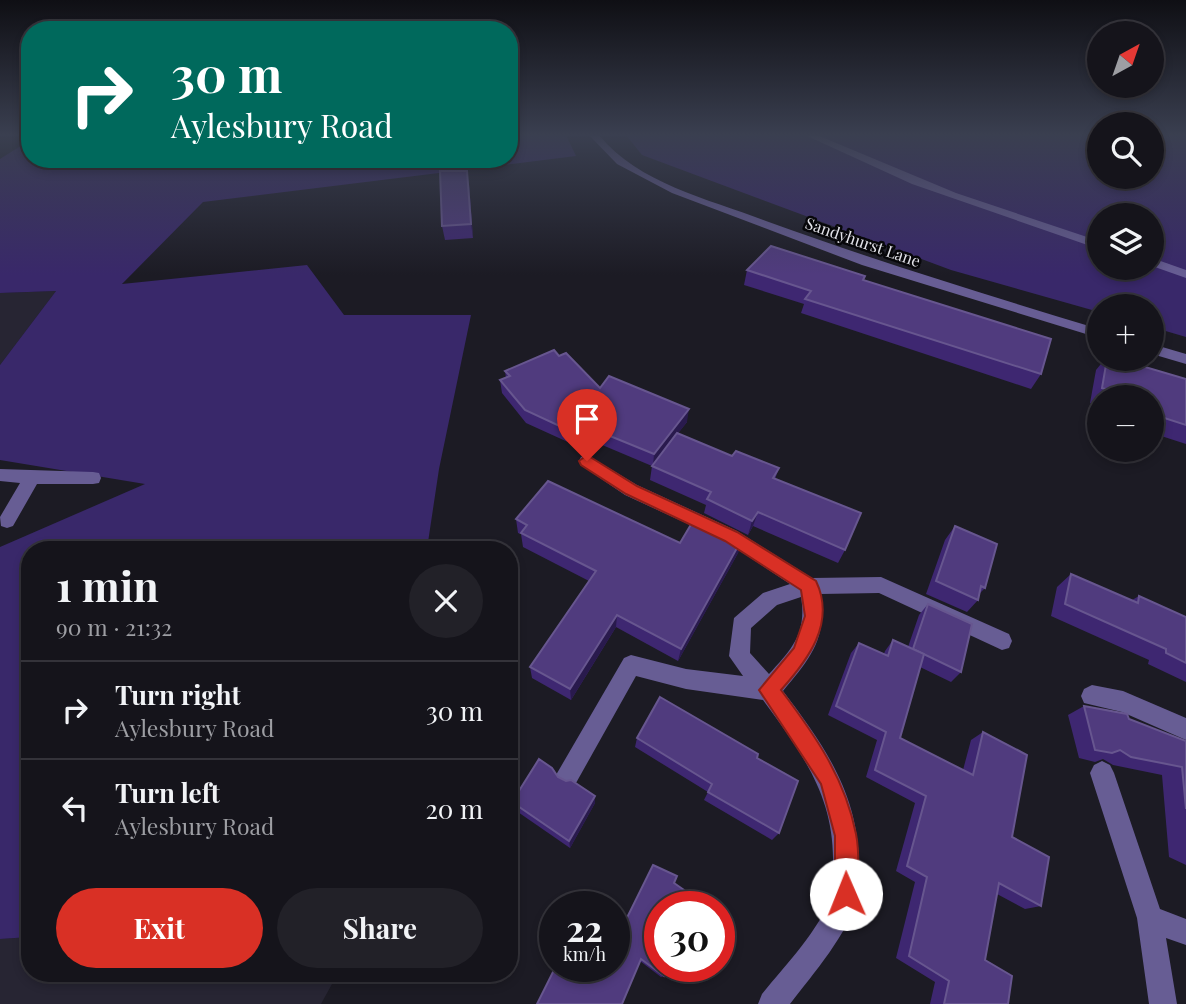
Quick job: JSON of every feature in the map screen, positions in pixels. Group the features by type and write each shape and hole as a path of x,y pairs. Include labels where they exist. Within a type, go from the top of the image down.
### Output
{"street":[{"name":"Sandyhurst Lane","path":"654,182 866,262 1087,330"},
{"path":"912,182 970,204 1087,241"},
{"path":"1164,266 1186,274"},
{"path":"1164,353 1186,359"},
{"path":"587,461 631,490 731,536 809,586 814,616 802,653 769,690"},
{"path":"0,475 93,478"},
{"path":"7,521 32,478"},
{"path":"772,1004 822,940 846,894 846,836 830,780 806,740 769,690 739,656 741,624 770,599 809,586 881,585 1002,641"},
{"path":"568,775 631,665 686,679 769,690"},
{"path":"1091,695 1123,702 1186,729"},
{"path":"1102,773 1150,918 1163,1004"},
{"path":"1150,918 1186,933"}],"shaded area":[{"path":"0,182 366,182 203,202 122,284 307,265 344,315 471,315 439,469 428,541 21,541 21,938 0,939 0,547 145,484 0,460 0,365 56,291 0,293"},
{"path":"714,182 1087,182 1087,189 1164,189 1164,182 1186,182 1186,337 1164,331 1164,294 1087,294 1087,309 951,270"},
{"path":"56,291 0,365 0,293"},
{"path":"21,938 21,982 333,982 321,1004 0,1004 0,939"}],"building":[{"path":"440,182 468,182 471,224 442,226"},
{"path":"771,246 865,276 863,280 1051,339 1041,374 805,299 811,291 747,270"},
{"path":"554,350 559,356 566,353 600,388 609,376 689,409 654,454 588,427 581,436 525,410 500,380 510,376 505,371"},
{"path":"1105,371 1159,371 1186,379 1186,425 1164,418 1164,385 1103,385"},
{"path":"677,433 732,456 736,451 779,468 773,478 861,513 845,550 758,512 752,521 707,499 711,492 652,466"},
{"path":"548,481 680,543 696,516 742,539 681,649 617,615 570,689 530,667 596,571 521,533 527,525 516,519"},
{"path":"955,526 997,544 985,588 981,586 978,600 936,581"},
{"path":"1071,574 1138,603 1139,596 1186,617 1186,663 1166,653 1166,649 1065,604"},
{"path":"928,604 972,624 961,672 913,649"},
{"path":"893,640 924,654 900,738 973,775 983,732 1027,755 1012,837 1049,857 1041,906 999,883 985,960 1012,976 1008,1004 944,1004 949,981 909,956 927,877 907,866 926,796 875,770 886,732 836,706 859,643 888,656"},
{"path":"660,697 758,754 757,758 798,781 779,833 708,792 712,784 637,738"},
{"path":"1084,706 1127,714 1129,719 1186,741 1186,809 1182,767 1131,757 1120,750 1112,753 1095,750"},
{"path":"539,759 552,768 558,777 571,780 595,796 569,841 518,806 518,792"},
{"path":"653,865 677,876 674,883 685,891 644,891 644,961 641,959 622,1004 537,1004 548,982 630,982 630,912"}],"route":[{"path":"587,461 631,490 731,536 809,586 814,616 802,653 769,690 806,740 830,780 846,836 846,894"}]}
